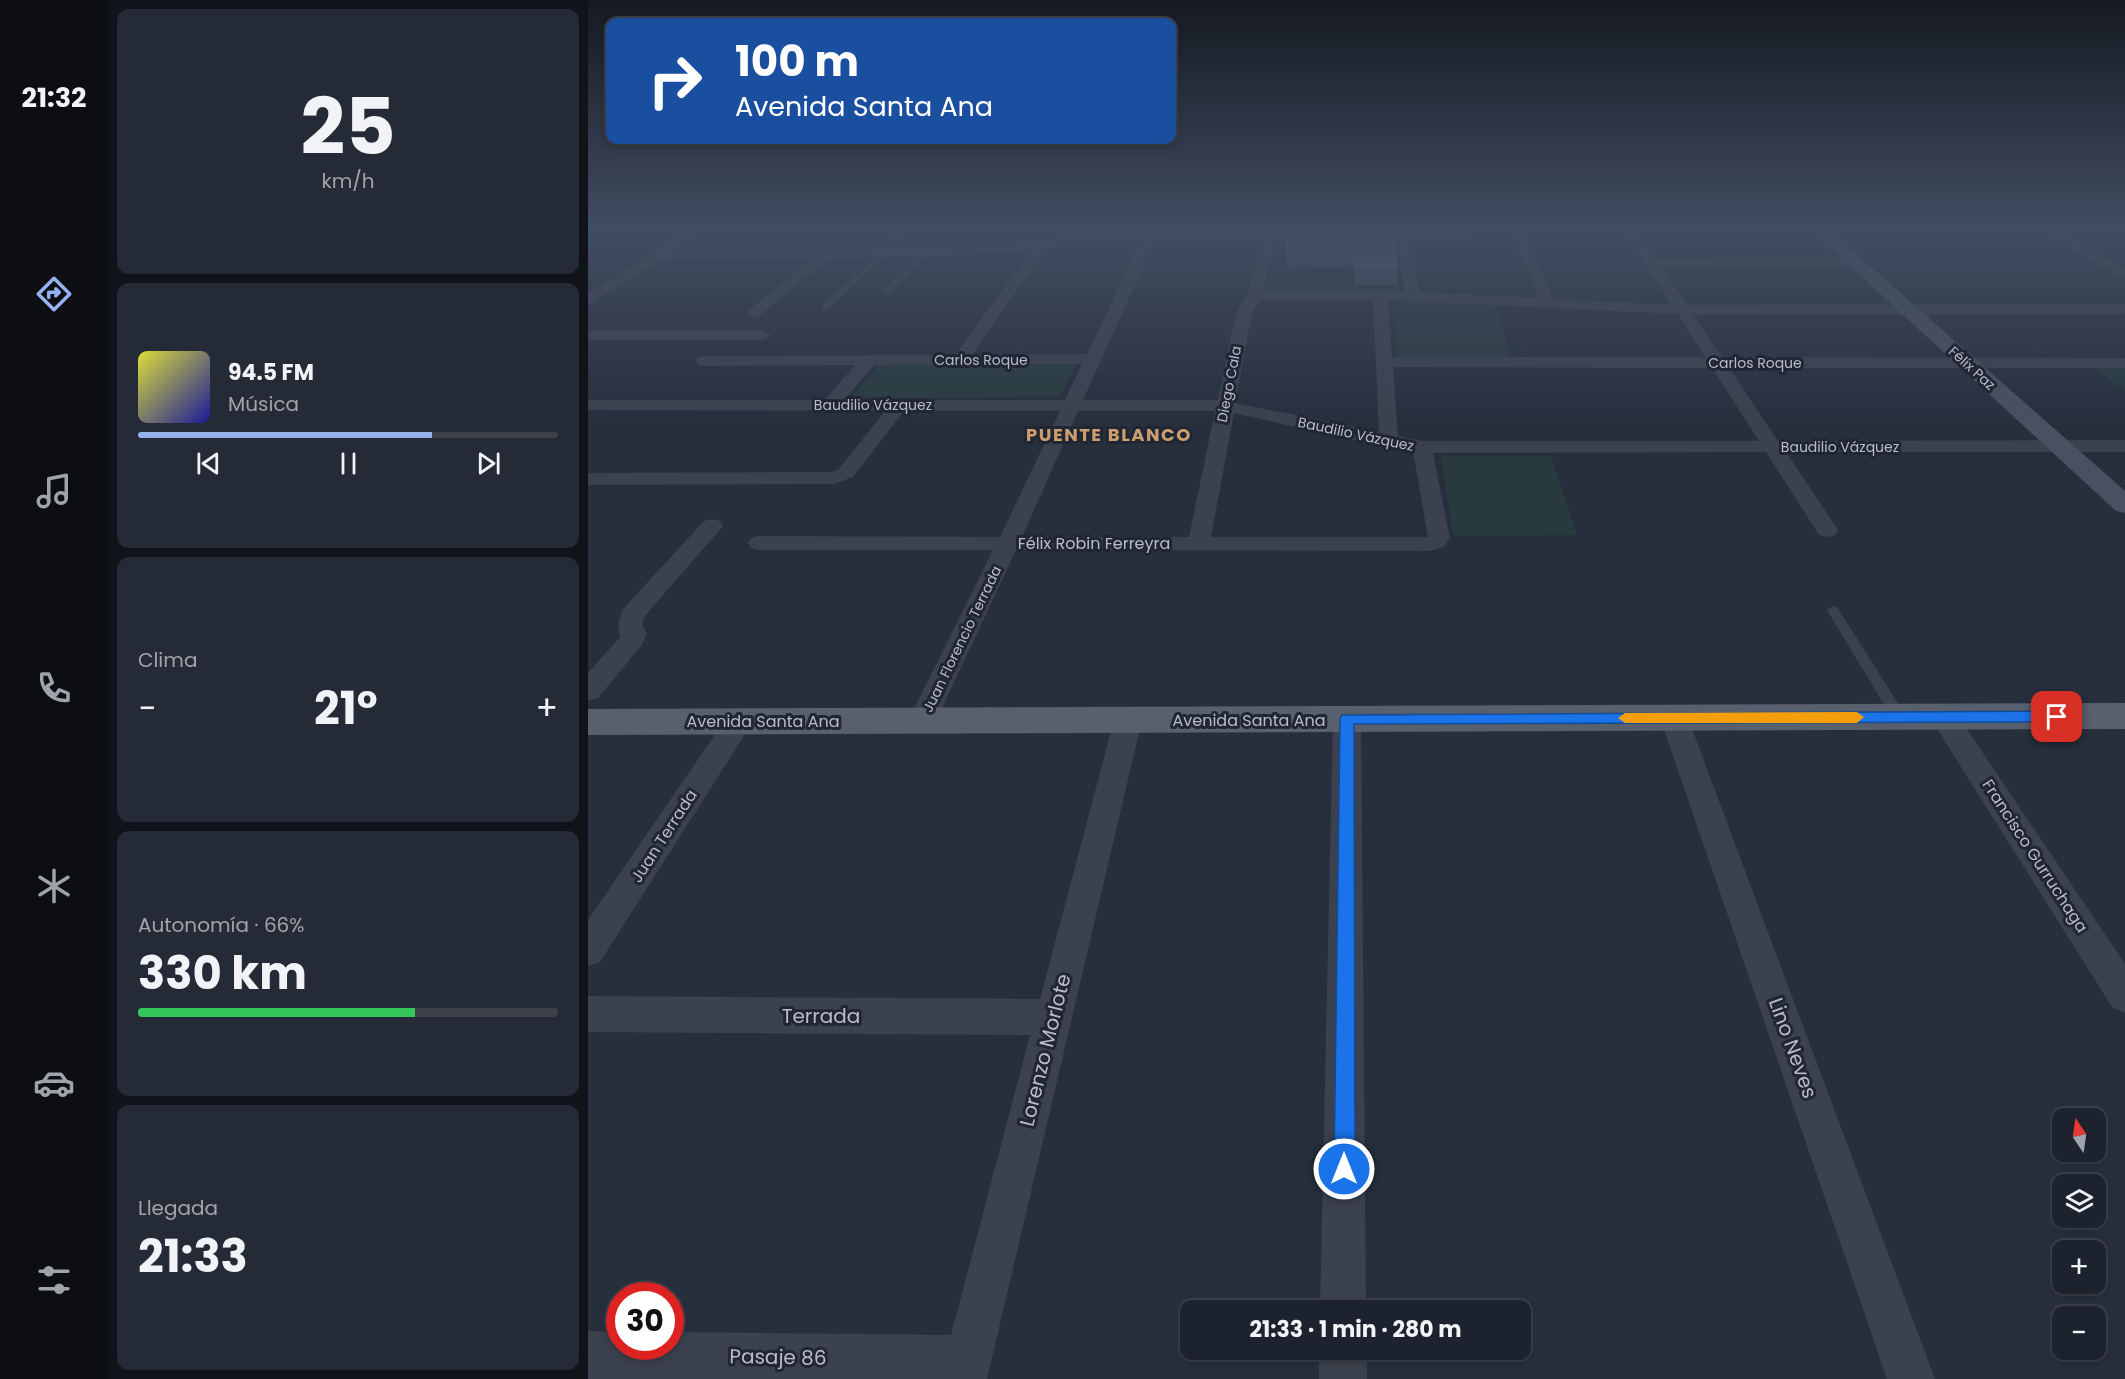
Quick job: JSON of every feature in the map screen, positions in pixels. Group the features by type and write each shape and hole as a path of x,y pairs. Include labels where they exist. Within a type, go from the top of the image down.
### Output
{"main road":[{"name":"Félix Paz","path":"1890,294 2125,505"},
{"name":"Avenida Santa Ana","path":"588,722 2125,716"}],"street":[{"path":"754,313 777,294"},
{"path":"960,360 1007,294"},
{"name":"Juan Florencio Terrada","path":"922,721 1008,543 1123,294"},
{"path":"1545,294 1548,303"},
{"path":"1672,294 1827,530"},
{"path":"1255,295 1412,296 1682,310 2125,309"},
{"name":"Diego Cala","path":"1199,542 1244,313 1255,295"},
{"path":"1380,296 1389,442"},
{"path":"588,335 763,335"},
{"path":"588,350 669,350"},
{"name":"Carlos Roque","path":"704,361 1092,359"},
{"path":"830,405 869,360"},
{"name":"Carlos Roque","path":"1384,362 2125,363"},
{"name":"Baudilio Vázquez","path":"588,405 1224,406 1422,447 2125,446"},
{"path":"588,479 822,479 846,473 899,405"},
{"name":"Félix Robin Ferreyra","path":"759,543 1430,544 1439,538 1422,447"},
{"path":"588,691 632,640 634,634 630,624 632,615 712,526"},
{"name":"Francisco Gurruchaga","path":"1944,717 2125,995"},
{"name":"Lino Neves","path":"1674,718 1911,1379"},
{"path":"1343,1300 1347,719"},
{"name":"Lorenzo Morlote","path":"965,1369 1128,720"},
{"name":"Juan Terrada","path":"588,950 739,721"},
{"name":"Terrada","path":"588,1014 1053,1017"},
{"name":"Pasaje 86","path":"588,1355 965,1369"},
{"path":"1343,1360 1343,1379"}],"lane":[{"path":"825,308 840,294"},
{"path":"1833,610 1899,717"}],"shaded area":[{"path":"1412,301 1496,305 1512,361 1406,360 1397,356 1393,304"},
{"path":"1077,363 1060,397 851,398 880,364"},
{"path":"2096,369 2125,369 2125,391"},
{"path":"1441,456 1551,456 1577,535 1453,536"}],"slow traffic":[{"path":"1625,718 1857,717"}],"district":[{"name":"PUENTE BLANCO","path":"1109,434"}],"route":[{"path":"1344,1169 1347,719 2057,717"}]}
